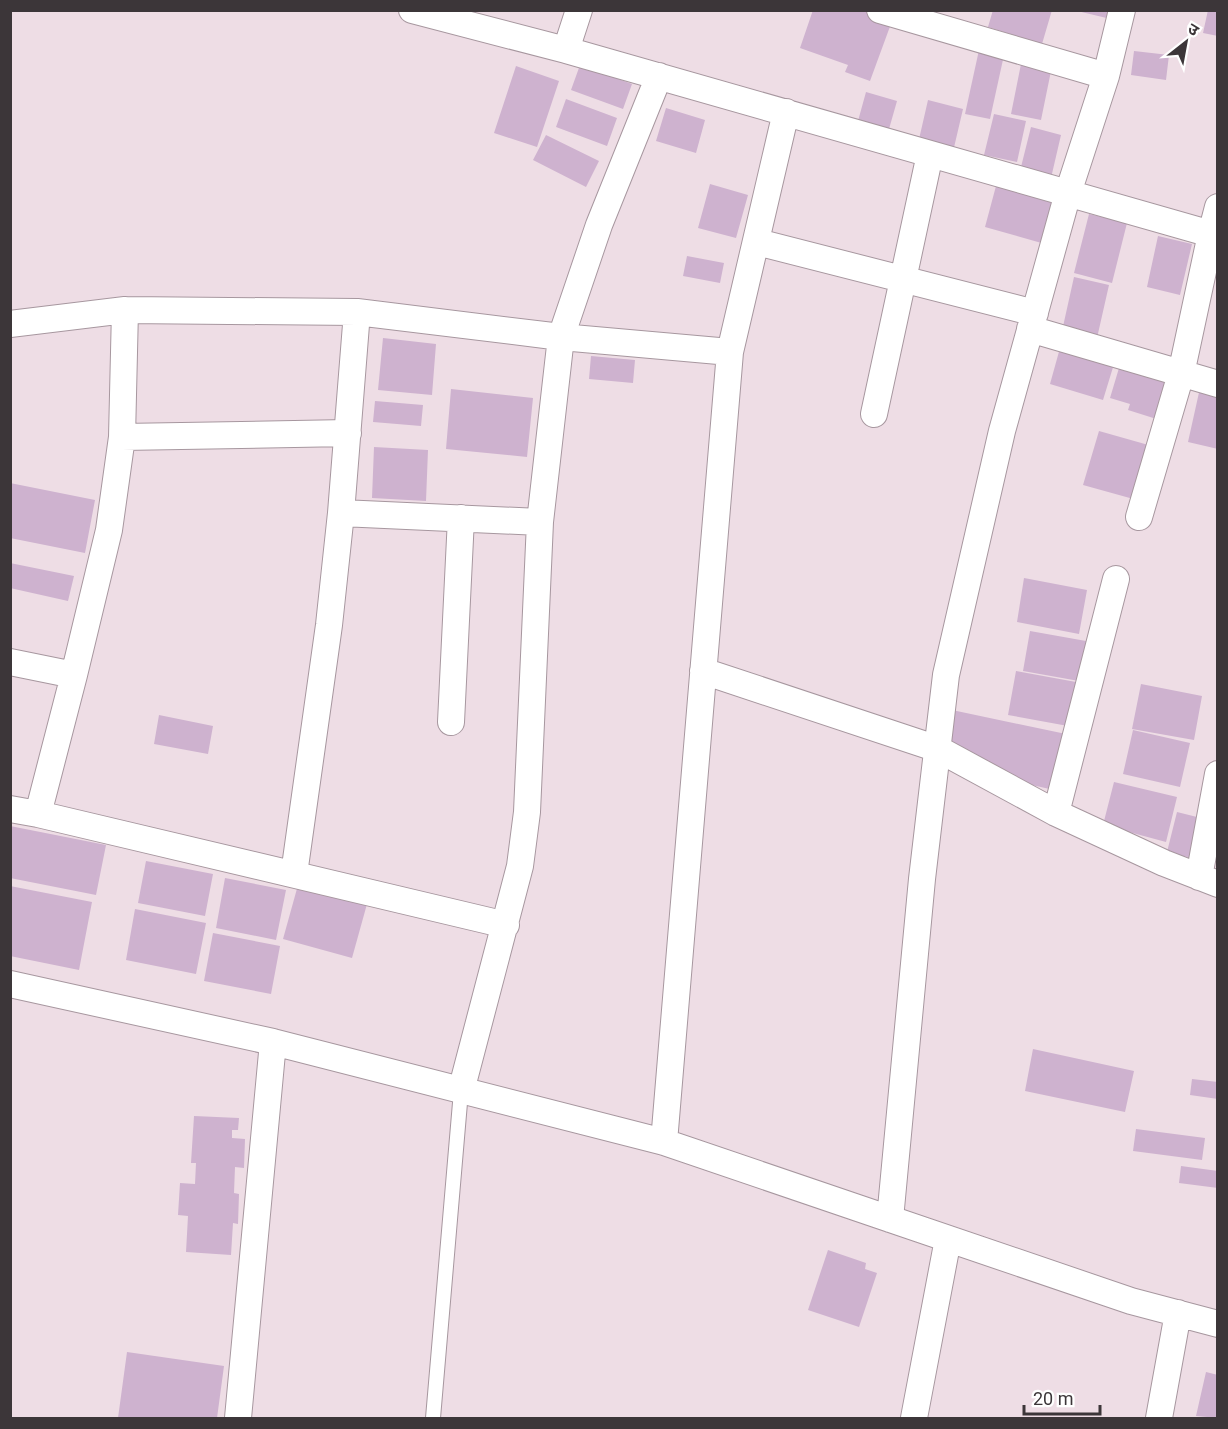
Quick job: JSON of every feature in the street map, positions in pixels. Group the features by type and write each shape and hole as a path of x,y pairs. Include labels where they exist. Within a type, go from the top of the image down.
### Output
{"street":[{"path":"566,50 579,10"},
{"path":"880,10 950,21 1106,76"},
{"path":"890,1219 921,891 946,675 1002,431 1068,193 1106,76 1122,10"},
{"path":"414,11 659,76 1214,235"},
{"path":"461,1091 520,866 527,812 540,522 561,337 599,225 659,76"},
{"path":"664,1142 730,352 786,112"},
{"path":"874,414 930,154"},
{"path":"1139,517 1181,374 1214,235 1218,207"},
{"path":"757,242 903,279 1032,321 1181,374 1218,384"},
{"path":"11,328 125,310 357,312 561,337 730,352"},
{"path":"38,814 109,530 122,437 125,310"},
{"path":"294,874 329,625 341,513 357,312"},
{"path":"122,437 348,433"},
{"path":"341,513 540,522"},
{"path":"451,722 461,518"},
{"path":"1056,813 1116,579"},
{"path":"10,662 74,675"},
{"path":"704,671 938,749 1056,813 1208,880 1218,774"},
{"path":"10,809 506,925"},
{"path":"10,984 273,1042 664,1142 1131,1301 1218,1324"},
{"path":"238,1419 273,1042"},
{"path":"914,1419 948,1239"},
{"path":"1159,1419 1178,1313"}],"lane":[{"path":"433,1419 461,1091"}],"building":[{"path":"813,10 862,10 892,21 870,81 845,72 848,65 800,48"},
{"path":"993,10 1052,10 1042,44 988,27"},
{"path":"1073,10 1116,10 1115,20"},
{"path":"1208,10 1218,10 1218,36 1203,33"},
{"path":"979,50 1004,55 990,119 965,114"},
{"path":"1134,51 1169,55 1166,80 1131,75"},
{"path":"1021,64 1051,71 1041,120 1011,114"},
{"path":"580,65 632,84 623,109 571,90"},
{"path":"516,66 559,81 537,147 494,133"},
{"path":"866,92 897,101 889,129 858,121"},
{"path":"566,99 617,118 607,146 556,127"},
{"path":"928,100 963,109 952,156 917,148"},
{"path":"666,108 705,120 696,153 656,141"},
{"path":"994,114 1026,121 1017,162 984,155"},
{"path":"1031,127 1061,135 1051,178 1020,171"},
{"path":"546,135 599,161 586,187 533,160"},
{"path":"710,184 748,195 736,238 698,228"},
{"path":"996,186 1056,204 1045,244 985,227"},
{"path":"1089,214 1127,223 1112,283 1074,273"},
{"path":"1158,236 1192,244 1180,295 1147,287"},
{"path":"687,256 724,263 720,283 683,276"},
{"path":"1074,277 1109,285 1097,338 1062,331"},
{"path":"383,338 436,344 432,395 378,390"},
{"path":"1060,348 1114,364 1103,400 1050,384"},
{"path":"591,356 635,360 633,383 589,379"},
{"path":"1119,368 1177,385 1166,422 1128,410 1130,404 1110,398"},
{"path":"1200,388 1218,392 1218,449 1188,442"},
{"path":"451,389 533,398 527,457 446,449"},
{"path":"375,401 423,405 421,426 373,422"},
{"path":"1099,431 1152,446 1137,500 1083,485"},
{"path":"374,447 428,450 426,501 372,498"},
{"path":"10,483 95,500 85,553 10,538"},
{"path":"10,563 74,576 68,601 10,588"},
{"path":"1024,578 1087,590 1079,634 1017,622"},
{"path":"1030,631 1086,641 1079,681 1023,671"},
{"path":"1016,671 1076,682 1068,726 1008,715"},
{"path":"1141,684 1202,696 1194,740 1132,729"},
{"path":"952,710 1066,734 1054,790 1023,783 945,743"},
{"path":"159,715 213,726 208,754 154,744"},
{"path":"1133,730 1190,743 1180,787 1123,774"},
{"path":"1114,782 1177,797 1166,842 1103,825"},
{"path":"1177,812 1201,818 1192,858 1167,852"},
{"path":"10,826 106,845 96,895 10,878"},
{"path":"146,861 213,874 205,916 138,903"},
{"path":"225,878 286,890 276,940 216,928"},
{"path":"298,885 367,904 352,958 283,939"},
{"path":"10,886 92,902 79,970 10,956"},
{"path":"135,909 206,923 196,974 126,960"},
{"path":"213,933 280,946 271,994 204,981"},
{"path":"1033,1049 1134,1071 1125,1112 1025,1091"},
{"path":"1192,1079 1218,1082 1218,1099 1190,1095"},
{"path":"194,1116 239,1118 238,1130 232,1130 232,1138 245,1139 244,1168 235,1167 234,1193 239,1194 238,1224 233,1223 231,1255 186,1252 188,1216 178,1215 180,1183 195,1184 196,1163 191,1163"},
{"path":"1136,1129 1205,1138 1202,1160 1133,1151"},
{"path":"1181,1166 1218,1171 1218,1188 1179,1183"},
{"path":"828,1250 866,1263 865,1269 877,1273 859,1327 808,1310"},
{"path":"127,1352 224,1366 217,1418 118,1418"},
{"path":"1206,1372 1218,1375 1218,1418 1196,1416"}]}
